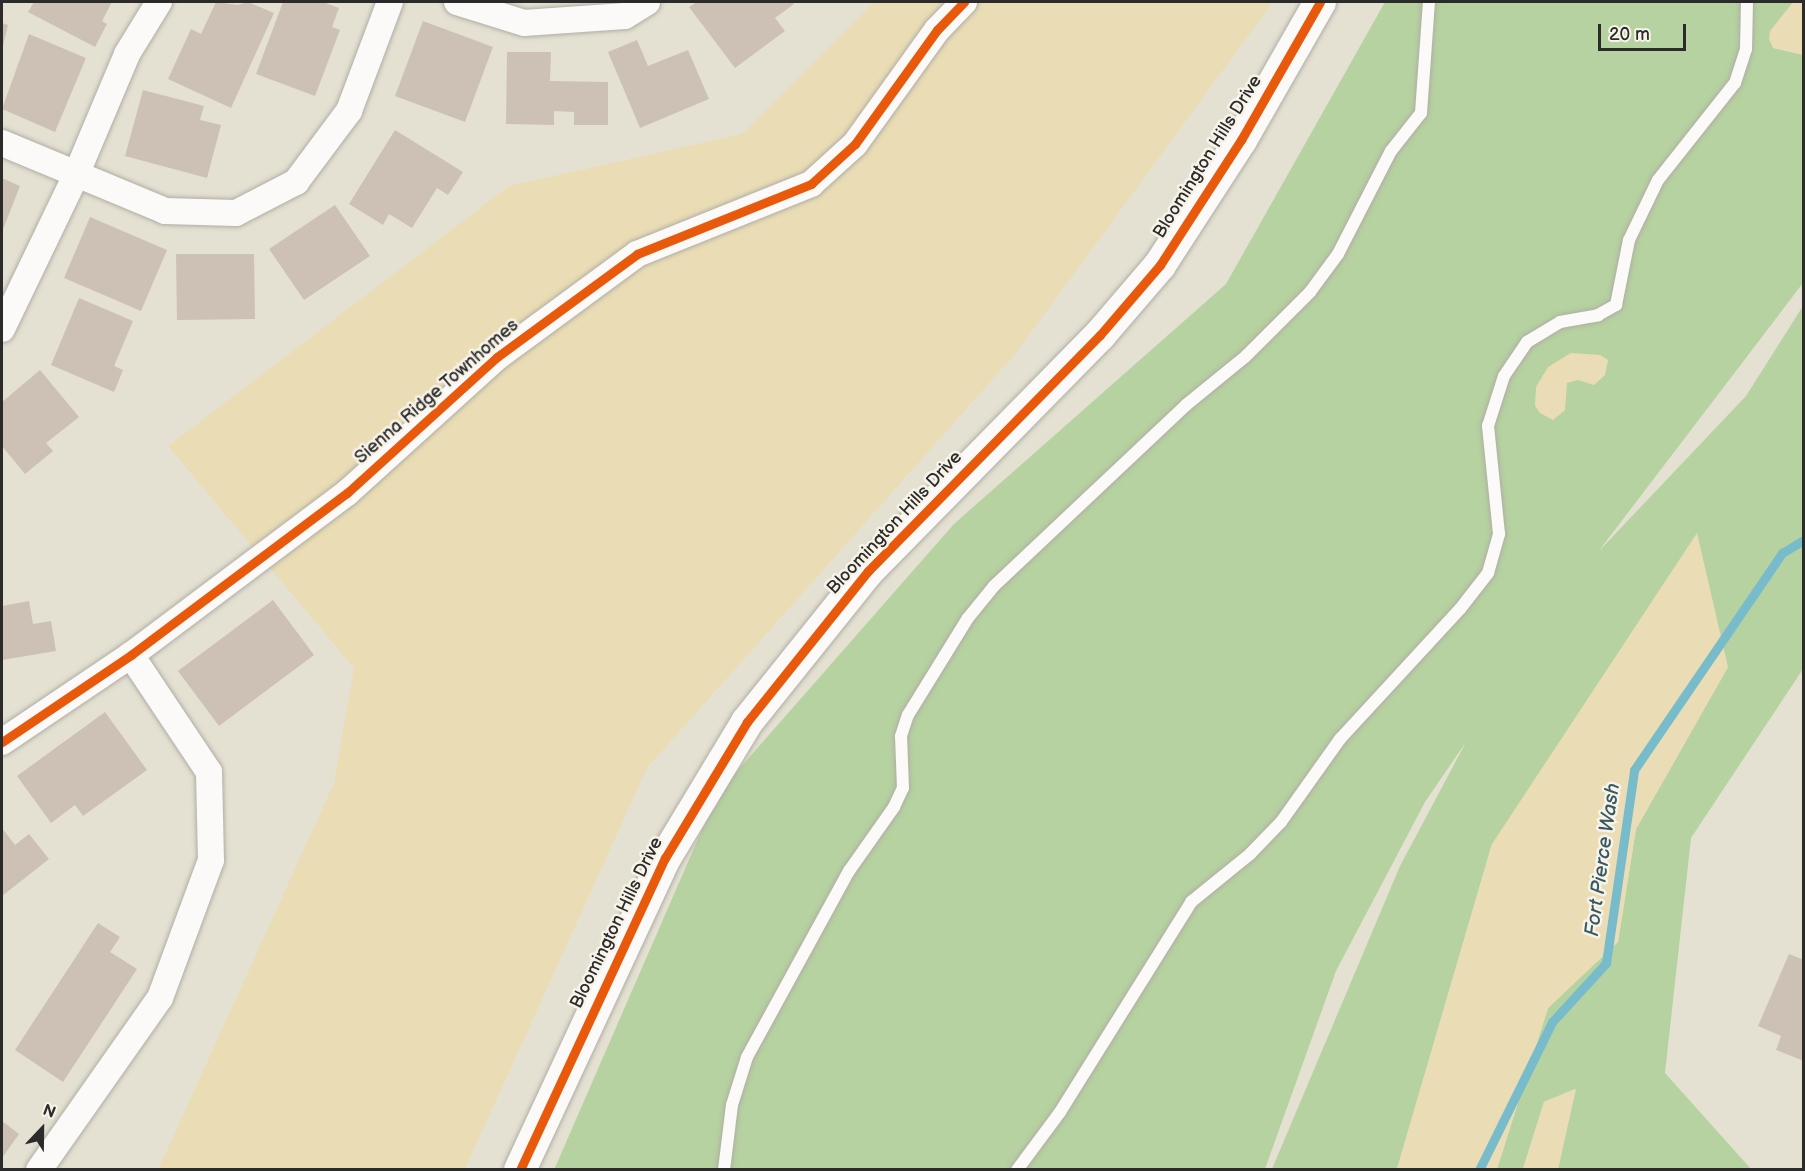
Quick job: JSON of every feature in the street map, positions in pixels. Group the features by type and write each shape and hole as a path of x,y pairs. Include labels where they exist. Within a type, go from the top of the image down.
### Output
{"street":[{"path":"2,329 76,174 127,54 159,2"},
{"path":"2,143 165,211 236,213 296,182 349,111 390,2"},
{"path":"457,2 524,23 625,16 647,2"},
{"name":"Sienna Ridge Townhomes","path":"2,742 131,656 347,493 497,357 637,254 811,184 855,144 937,30 964,2"},
{"name":"Bloomington Hills Drive","path":"520,1170 665,858 747,722 868,571 1100,335 1160,265 1241,140 1320,2"},
{"path":"39,1170 160,998 211,860 209,772 131,656"}],"lane":[{"path":"724,1170 732,1105 747,1058 849,871 894,807 903,788 901,736 914,705 968,618 994,586 1186,405 1246,356 1310,292 1338,254 1391,151 1421,113 1429,2"},
{"path":"1017,1170 1060,1112 1191,902 1250,854 1281,822 1340,739 1460,609 1488,573 1499,534 1488,426 1504,376 1527,342 1560,322 1598,315 1616,305 1629,240 1658,180 1735,83 1746,49 1746,2"}],"green space":[{"path":"1385,2 1803,2 1803,283 1598,552 1746,396 1803,306 1803,669 1691,838 1665,1073 1751,1169 1558,1169 1575,1089 1544,1102 1523,1169 1497,1169 1548,1008 1618,942 1636,829 1728,667 1492,844 1397,1169 1272,1169 1400,866 1466,742 1425,802 1336,971 1265,1169 554,1170 718,793 954,524 1226,284"}],"sand":[{"path":"874,2 1273,2 1015,354 647,768 465,1169 158,1170 334,783 354,668 168,446 509,186 742,134"},
{"path":"1793,2 1803,2 1803,55 1773,48 1769,39 1770,31"},
{"path":"1571,353 1600,355 1608,360 1605,375 1594,385 1578,380 1567,383 1565,410 1553,420 1540,413 1535,406 1536,387 1548,367"},
{"path":"1697,533 1728,667 1636,829 1618,941 1548,1008 1497,1169 1397,1169 1492,844"},
{"path":"1576,1089 1558,1169 1523,1169 1544,1102"}],"building":[{"path":"34,2 112,2 102,21 107,24 95,47 28,12"},
{"path":"216,2 238,5 248,2 274,13 231,108 168,79 191,29 201,34"},
{"path":"283,2 323,2 339,8 332,27 340,30 315,96 256,74"},
{"path":"697,2 792,2 794,4 775,18 785,31 735,68 689,7"},
{"path":"423,21 493,47 465,122 395,96"},
{"path":"2,23 8,25 2,50"},
{"path":"29,34 86,58 55,132 2,109"},
{"path":"637,40 648,66 688,50 709,99 640,128 608,52"},
{"path":"507,52 551,52 550,81 608,82 608,125 574,125 574,112 554,111 554,125 506,124"},
{"path":"143,90 204,106 200,120 221,125 207,178 125,156"},
{"path":"395,130 463,172 448,195 437,188 412,228 389,214 383,225 349,204"},
{"path":"2,178 20,186 2,232"},
{"path":"335,205 370,256 304,300 269,249"},
{"path":"90,217 167,250 141,311 64,278"},
{"path":"176,254 254,254 255,319 177,320"},
{"path":"79,298 133,321 114,366 123,370 114,392 51,365"},
{"path":"40,370 79,417 46,443 53,451 25,474 2,446 2,402"},
{"path":"273,600 314,655 219,726 178,671"},
{"path":"29,601 33,624 51,621 56,651 2,660 2,606"},
{"path":"105,712 147,770 83,816 75,805 51,823 17,776"},
{"path":"2,828 15,845 29,834 49,859 2,896"},
{"path":"98,923 120,937 110,952 137,969 63,1082 15,1050"},
{"path":"1789,954 1804,960 1804,1061 1776,1050 1781,1036 1758,1026"},
{"path":"2,1121 19,1134 2,1158"}],"waterway":[{"name":"Fort Pierce Wash","path":"1479,1170 1552,1022 1606,963 1634,770 1782,553 1804,540"}],"cycle path":[{"path":"2,742 131,655 347,493 497,357 637,254 811,184 855,144 937,30 964,2"},
{"path":"520,1170 665,858 747,722 868,571 1100,335 1160,265 1241,140 1320,2"}]}
